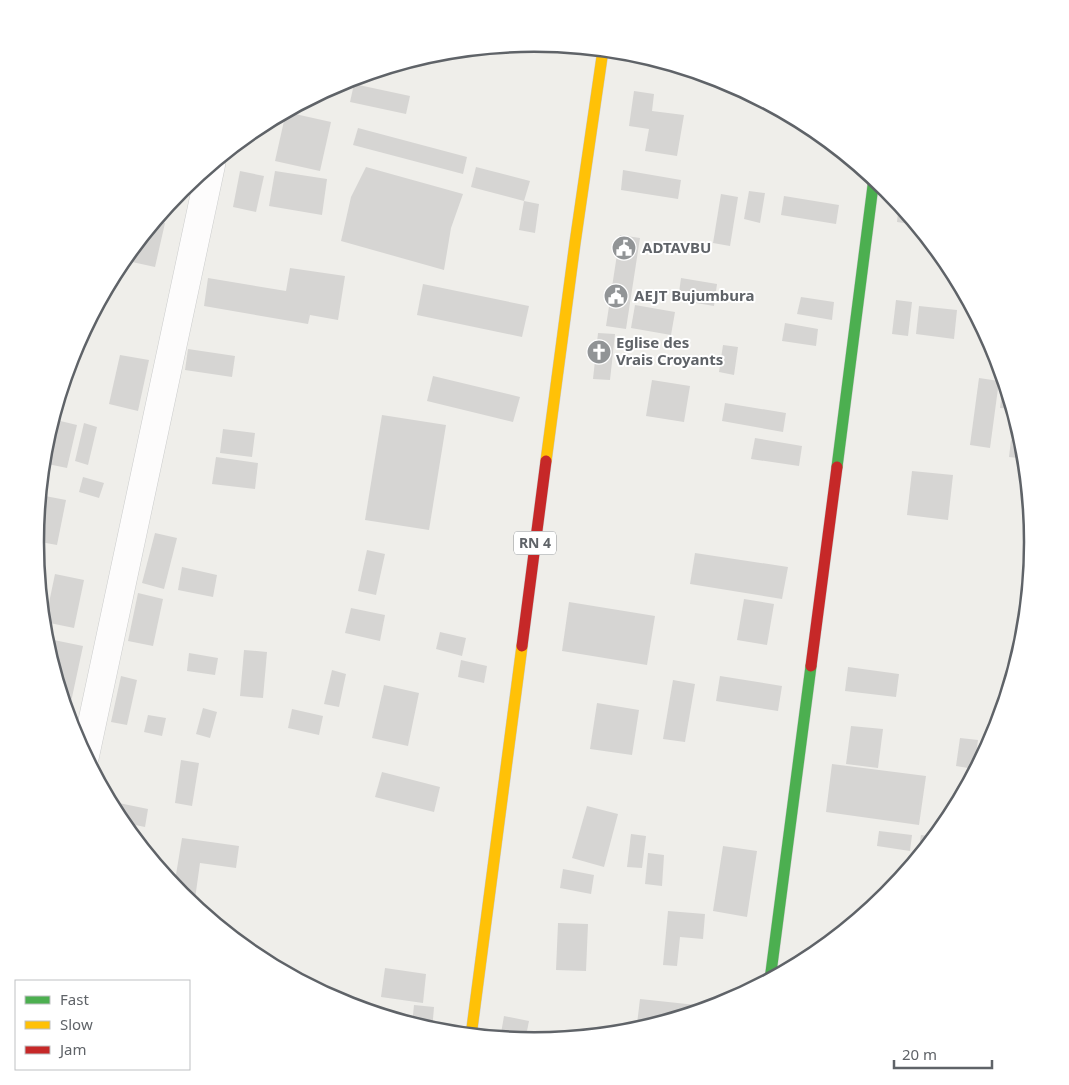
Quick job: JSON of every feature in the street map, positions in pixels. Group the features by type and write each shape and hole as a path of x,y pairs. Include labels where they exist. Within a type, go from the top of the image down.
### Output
{"main road":[{"name":"RN 4","path":"472,1029 575,243 602,56"},
{"path":"771,973 873,187"}],"street":[{"path":"87,745 209,176"}],"building":[{"path":"358,85 410,96 406,114 350,102 353,87"},
{"path":"634,91 654,94 652,111 684,115 677,156 645,151 649,129 629,126"},
{"path":"295,114 331,122 320,171 275,161 284,120"},
{"path":"358,128 467,157 463,174 353,145"},
{"path":"366,167 463,194 451,228 444,270 341,241 351,197"},
{"path":"476,167 530,181 524,201 471,187"},
{"path":"623,170 681,180 678,199 621,190"},
{"path":"240,171 264,176 256,212 233,207"},
{"path":"275,171 327,179 322,215 269,206"},
{"path":"749,191 765,193 760,223 744,219"},
{"path":"721,194 738,197 730,246 713,243"},
{"path":"784,196 839,205 836,224 781,215"},
{"path":"524,201 539,204 535,233 519,230"},
{"path":"898,213 907,223 897,222"},
{"path":"163,223 165,223 155,267 132,262"},
{"path":"620,235 640,238 626,329 606,326"},
{"path":"290,268 345,276 338,320 310,315 308,324 204,306 208,278 286,291"},
{"path":"681,278 717,284 714,306 678,300"},
{"path":"423,284 529,306 522,337 417,315"},
{"path":"801,297 834,302 832,320 797,314"},
{"path":"896,300 912,302 908,336 892,334"},
{"path":"635,305 675,312 671,335 631,328"},
{"path":"919,306 957,310 954,339 916,334"},
{"path":"785,323 818,329 816,346 782,341"},
{"path":"598,333 615,334 610,380 593,379"},
{"path":"723,345 738,347 734,375 719,372"},
{"path":"188,349 235,356 232,377 185,370"},
{"path":"120,355 149,360 138,411 109,404"},
{"path":"433,376 520,397 513,422 427,401"},
{"path":"979,378 997,381 990,448 970,445"},
{"path":"652,380 690,386 684,422 646,416"},
{"path":"1002,393 1007,408 1000,408"},
{"path":"725,403 786,413 783,432 722,421"},
{"path":"382,415 446,425 429,530 365,520"},
{"path":"59,421 77,425 67,468 50,464"},
{"path":"84,423 97,427 88,465 75,461"},
{"path":"223,429 255,433 252,457 220,453"},
{"path":"755,438 802,446 799,466 751,459"},
{"path":"1011,440 1015,441 1018,458 1009,457"},
{"path":"216,457 258,463 255,489 212,484"},
{"path":"912,471 953,475 948,520 907,515"},
{"path":"83,477 104,483 99,498 79,492"},
{"path":"46,496 66,500 57,545 44,543"},
{"path":"155,533 177,538 164,589 142,583"},
{"path":"367,550 385,554 376,595 358,591"},
{"path":"695,553 788,567 782,599 690,584"},
{"path":"182,567 217,575 213,597 178,590"},
{"path":"55,574 84,580 74,628 51,623 48,607"},
{"path":"138,593 163,599 153,646 128,641"},
{"path":"744,599 774,604 767,645 737,640"},
{"path":"569,602 655,616 647,665 562,651"},
{"path":"351,608 385,615 380,641 345,633"},
{"path":"440,632 466,638 462,656 436,649"},
{"path":"53,640 83,646 71,702 60,670"},
{"path":"244,650 267,652 263,698 240,696"},
{"path":"189,653 218,658 215,675 187,671"},
{"path":"461,660 487,666 484,683 458,677"},
{"path":"848,667 899,674 896,697 845,691"},
{"path":"332,670 346,674 339,707 324,704"},
{"path":"121,676 137,680 127,725 111,722"},
{"path":"720,676 782,686 778,711 716,701"},
{"path":"673,680 695,684 685,742 663,739"},
{"path":"384,685 419,693 408,746 372,738"},
{"path":"597,703 639,710 632,755 590,749"},
{"path":"203,708 217,712 210,738 196,734"},
{"path":"292,709 323,716 319,735 288,728"},
{"path":"148,715 166,718 162,736 144,732"},
{"path":"851,726 883,729 878,768 846,764"},
{"path":"960,738 978,740 975,759 970,768 956,766"},
{"path":"181,760 199,763 192,806 175,803"},
{"path":"832,764 926,776 919,825 826,812"},
{"path":"382,772 440,787 434,812 375,797"},
{"path":"118,803 148,809 145,827 133,824"},
{"path":"587,806 618,814 604,867 572,858"},
{"path":"879,831 912,835 910,851 877,846"},
{"path":"631,834 646,836 642,868 627,867"},
{"path":"921,835 928,836 924,841 919,847"},
{"path":"182,838 239,846 236,868 200,863 195,897 176,877"},
{"path":"723,846 757,851 747,917 713,911"},
{"path":"648,853 664,855 662,886 645,884"},
{"path":"563,869 594,875 591,894 560,888"},
{"path":"668,911 705,914 703,939 680,937 677,966 663,965"},
{"path":"558,923 588,924 586,971 556,970"},
{"path":"385,968 426,974 423,1003 381,997"},
{"path":"640,999 697,1005 662,1017 637,1022"},
{"path":"414,1005 434,1007 433,1023 413,1018"},
{"path":"504,1016 529,1021 527,1033 501,1032"}],"traffic: fast":[{"path":"837,467 873,187"},
{"path":"771,973 811,666"}],"traffic: slow":[{"path":"546,461 602,56"},
{"path":"472,1029 522,646"}],"traffic: jam":[{"path":"522,646 546,461"},
{"path":"811,666 837,467"}],"place":[{"name":"ADTAVBU","path":"624,248"},
{"name":"AEJT Bujumbura","path":"616,296"},
{"name":"Eglise des Vrais Croyants","path":"599,352"}]}
